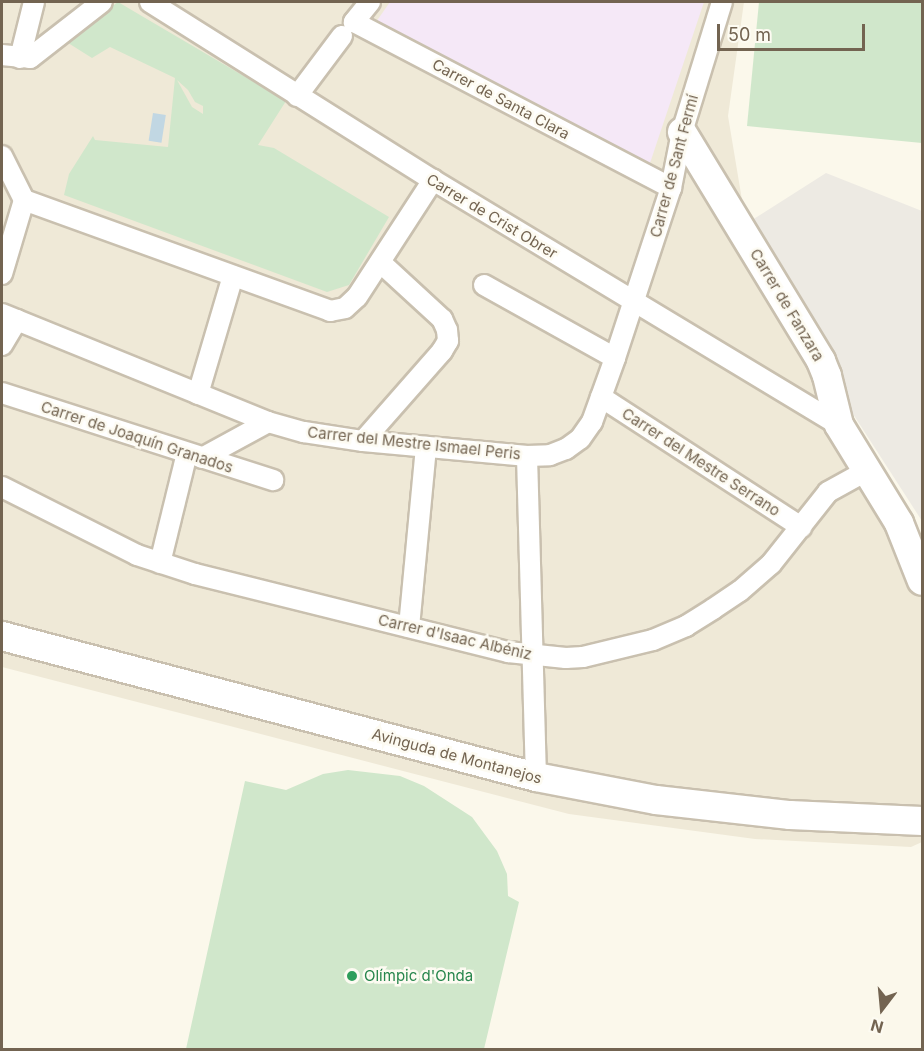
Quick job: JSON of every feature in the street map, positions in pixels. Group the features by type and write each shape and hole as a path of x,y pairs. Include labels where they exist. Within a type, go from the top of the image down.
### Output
{"street":[{"path":"34,2 11,56 30,58 102,2"},
{"name":"Carrer de Crist Obrer","path":"150,2 433,180 839,425"},
{"name":"Carrer de Santa Clara","path":"370,2 354,22 672,188"},
{"name":"Carrer de Sant Fermí","path":"601,397 672,188 682,132 722,2"},
{"path":"297,96 342,36"},
{"name":"Carrer de Fanzara","path":"682,132 821,361 839,425 899,523 922,581"},
{"path":"2,156 22,207 2,274"},
{"path":"22,207 59,212 322,310 336,310 345,308 357,297 433,180"},
{"path":"363,441 442,351 448,341 447,330 442,319 380,262"},
{"path":"198,394 233,276"},
{"path":"484,285 615,358"},
{"path":"2,345 9,317"},
{"name":"Carrer del Mestre Ismael Peris","path":"9,317 268,422 304,432 363,441 527,456 557,453 580,439 592,423 601,397"},
{"name":"Carrer de Joaquín Granados","path":"2,393 273,480"},
{"name":"Carrer del Mestre Serrano","path":"601,397 801,527"},
{"path":"160,563 195,455 268,422"},
{"path":"409,627 426,447"},
{"path":"527,456 536,777"},
{"name":"Carrer d'Isaac Albéniz","path":"2,487 136,555 195,574 533,656 583,657 653,640 686,626 740,591 771,564 828,492 866,471"},
{"name":"Avinguda de Montanejos","path":"2,636 536,777 656,800 790,815 922,821"}],"shaded area":[{"path":"2,2 744,2 728,116 745,218 849,417 922,537 922,842 911,847 755,839 569,814 2,667"},
{"path":"390,2 704,2 649,166 376,22"},
{"path":"826,173 922,211 922,521 853,414 840,382 752,220"}],"green space":[{"path":"118,2 286,101 258,145 274,148 389,217 349,285 327,292 64,195 69,174 93,136 95,140 168,147 175,78 110,47 92,58 65,41","holes":["177,80 188,90 195,102 203,106 203,114 192,107"]},
{"path":"759,2 922,2 922,143 747,126"},
{"name":"Olímpic d'Onda","path":"348,770 400,776 424,786 472,817 497,851 507,874 508,896 519,902 484,1049 186,1049 245,781 286,790 323,774"}],"water":[{"path":"153,113 166,115 161,143 149,141"}],"place":[{"name":"Olímpic d'Onda","path":"352,976"}]}
